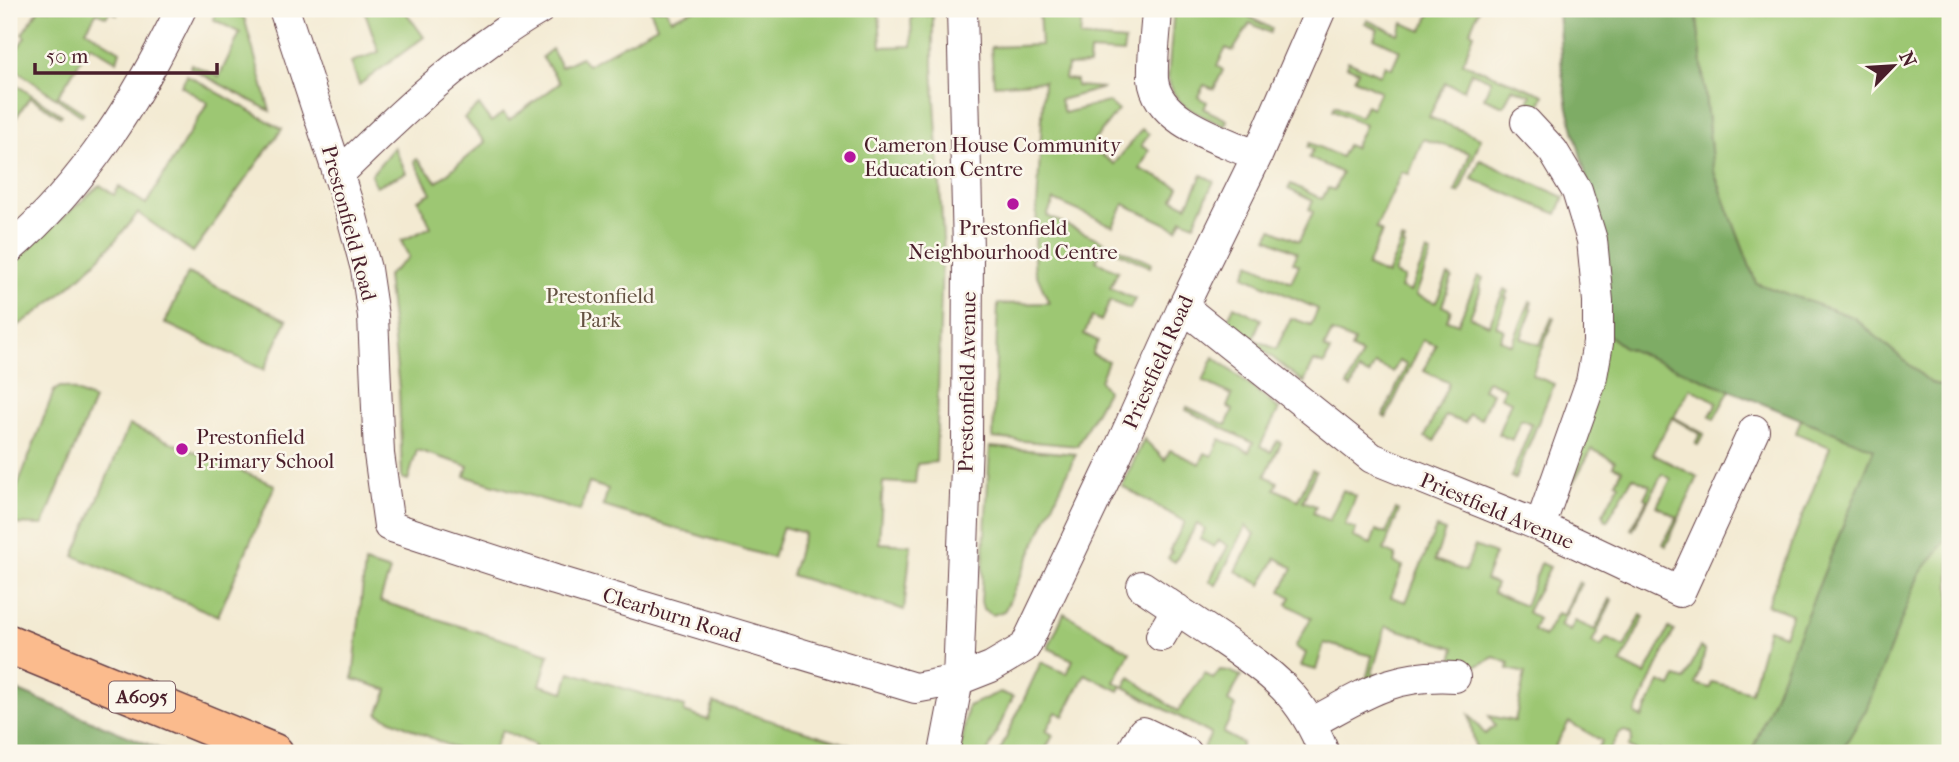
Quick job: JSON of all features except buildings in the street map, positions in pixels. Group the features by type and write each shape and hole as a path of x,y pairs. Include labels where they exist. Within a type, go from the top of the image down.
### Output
{"main road":[{"name":"A6095","path":"9,643 274,753"}],"street":[{"path":"9,249 39,223 70,190 125,115 181,9"},
{"name":"Prestonfield Road","path":"284,9 351,213 370,295 376,349 379,454 389,526"},
{"path":"338,175 407,107 514,24 540,9"},
{"name":"Prestonfield Avenue","path":"944,753 958,680 967,440 968,264 962,9"},
{"path":"1157,9 1153,78 1156,91 1165,107 1179,120 1257,156"},
{"name":"Priestfield Road","path":"958,680 991,667 1025,647 1183,307 1257,156 1321,9"},
{"path":"1525,122 1553,151 1577,191 1592,240 1598,301 1595,365 1572,441 1540,526"},
{"name":"Priestfield Avenue","path":"1183,307 1372,458 1540,526 1680,592 1754,430"},
{"name":"Clearburn Road","path":"389,526 555,580 915,688 958,680"},
{"path":"1142,586 1268,671 1293,696 1311,723 1324,753"},
{"path":"1161,636 1177,609"},
{"path":"1311,723 1386,684 1417,677 1455,677"},
{"path":"1131,753 1143,732 1187,753"}],"green space":[{"path":"39,9 118,9 117,15 110,11 106,17 97,12 86,30 120,51 117,61 90,45 58,96 84,113 82,116 9,65 9,57 25,37 22,34"},
{"path":"364,9 407,9 405,11 424,37 359,85 351,62 379,52"},
{"name":"Prestonfield Park","path":"650,9 666,9 671,19 695,9 879,9 881,47 912,46 911,17 933,15 933,67 944,255 936,462 917,464 915,484 883,482 879,543 911,545 904,610 791,575 804,533 783,527 773,558 603,506 608,489 589,483 580,511 465,476 468,466 417,450 408,480 402,478 399,389 387,276 409,257 401,241 431,227 418,200 431,193 414,161 417,159 437,182 485,142 464,118 479,105 491,122 503,113 509,120 560,83 542,57 552,49 561,67 581,57 587,65 657,26"},
{"path":"1039,9 1098,9 1096,19 1082,18 1080,37 1125,41 1123,53 1090,51 1089,65 1067,66 1065,79 1076,80 1076,86 1104,88 1060,100 1064,113 1108,102 1118,110 1090,146 1114,164 1142,129 1149,134 1141,146 1149,150 1140,169 1179,187 1173,199 1187,206 1202,175 1214,181 1194,224 1182,219 1177,229 1124,204 1113,226 1054,200 1047,216 1151,263 1150,267 1103,245 1096,261 1118,271 1110,288 1135,299 1130,309 1110,301 1101,321 1092,317 1084,334 1098,341 1092,354 1108,361 1100,381 1107,391 1077,446 993,438 998,304 1049,303 1035,271 1034,262 1044,81 994,85 991,47 1041,45"},
{"path":"1174,9 1251,9 1248,16 1272,29 1270,33 1250,23 1233,51 1226,48 1217,66 1223,70 1214,89 1204,85 1198,97 1207,102 1204,109 1227,120 1225,126 1189,109 1171,88 1168,78"},
{"path":"1418,9 1479,9 1470,31 1474,33 1463,63 1544,95 1534,118 1524,114 1531,95 1512,88 1504,106 1484,98 1491,80 1471,72 1464,90 1445,83 1429,117 1481,138 1459,193 1455,192 1470,153 1423,139 1409,174 1402,172 1376,228 1382,232 1367,266 1387,275 1402,240 1405,241 1394,274 1404,278 1400,288 1410,292 1427,251 1431,253 1416,295 1436,303 1448,275 1452,277 1442,306 1451,310 1447,320 1458,324 1478,276 1483,278 1479,288 1481,289 1470,317 1489,325 1504,289 1508,291 1496,326 1504,330 1500,340 1512,345 1530,301 1532,309 1521,338 1540,345 1552,317 1554,318 1532,375 1554,384 1515,479 1511,477 1532,424 1521,419 1512,440 1498,434 1511,401 1501,397 1504,388 1487,381 1483,389 1492,393 1481,419 1469,414 1465,423 1445,416 1435,441 1425,437 1449,383 1424,371 1436,345 1423,340 1386,418 1383,416 1407,365 1399,361 1393,372 1375,364 1369,375 1359,371 1351,388 1347,386 1362,354 1351,349 1354,341 1332,332 1324,348 1330,351 1324,365 1314,361 1304,383 1227,321 1234,306 1261,319 1253,339 1276,349 1291,318 1311,325 1318,309 1244,276 1250,263 1291,282 1299,265 1293,262 1297,252 1267,238 1272,229 1299,241 1313,212 1309,209 1313,201 1288,189 1291,184 1322,199 1328,188 1334,190 1342,173 1309,158 1313,150 1308,147 1310,143 1341,157 1347,145 1354,148 1365,125 1333,110 1335,105 1360,117 1366,105 1372,108 1380,91 1354,79 1358,71 1346,66 1348,61 1380,75 1385,65 1392,68 1400,50 1374,38 1378,29 1365,23 1367,20 1398,34 1403,23 1422,31 1430,14"},
{"path":"1558,9 1696,9 1713,169 1756,283 1853,317 1931,383 1950,387 1950,535 1919,575 1866,710 1840,753 1751,753 1874,449 1624,347 1607,334 1589,187 1568,108 1562,72"},
{"path":"1696,9 1950,9 1950,388 1931,383 1756,283 1713,169"},
{"path":"216,11 244,17 270,111 190,68 191,64 219,77 240,33 213,19"},
{"path":"187,75 282,129 193,252 138,213 110,247 63,293 9,331 9,264 100,185 114,195 119,187 146,204 208,103 181,86"},
{"path":"9,80 62,115 60,117 30,97 9,128"},
{"path":"394,147 406,173 376,186 371,175"},
{"path":"1480,160 1564,197 1557,214 1472,179"},
{"path":"188,273 287,320 264,370 165,323"},
{"path":"1607,334 1624,347 1730,390 1714,419 1710,416 1717,402 1690,388 1674,417 1704,434 1698,445 1695,444 1700,434 1672,418 1652,454 1698,477 1666,546 1663,544 1677,517 1657,506 1671,479 1662,474 1633,530 1631,529 1647,500 1644,498 1650,486 1633,477 1607,521 1604,519 1603,514 1619,484 1616,482 1622,470 1613,466 1615,461 1592,449 1566,495"},
{"path":"1214,357 1279,409 1260,446 1271,452 1277,441 1281,443 1265,476 1278,482 1275,489 1298,500 1312,470 1316,471 1303,501 1316,506 1313,513 1329,521 1343,490 1356,496 1345,525 1356,529 1353,537 1371,544 1376,530 1386,534 1396,509 1399,511 1384,550 1396,555 1394,563 1403,566 1391,597 1406,602 1436,528 1445,531 1435,560 1465,571 1475,546 1495,554 1485,580 1496,584 1493,593 1525,606 1541,563 1550,567 1527,612 1538,619 1533,630 1544,637 1557,613 1563,615 1579,582 1581,584 1560,626 1570,631 1575,621 1595,630 1610,599 1612,600 1592,643 1601,647 1606,638 1624,647 1641,615 1644,617 1621,663 1645,675 1669,628 1674,631 1635,714 1642,718 1660,682 1671,687 1676,677 1685,680 1700,647 1705,651 1696,684 1710,688 1712,682 1751,692 1768,629 1784,635 1792,614 1767,605 1830,447 1796,433 1801,419 1874,448 1950,462 1950,753 1666,753 1659,750 1657,753 1639,753 1628,747 1632,740 1631,734 1625,731 1619,733 1608,753 1595,753 1602,741 1569,722 1551,753 1467,753 1476,751 1469,715 1485,734 1495,726 1489,716 1515,721 1525,673 1508,669 1509,663 1494,657 1473,668 1452,660 1455,648 1386,626 1372,674 1392,680 1365,684 1372,656 1324,643 1316,670 1301,666 1306,653 1295,647 1311,618 1287,604 1291,597 1281,591 1293,568 1276,558 1261,585 1236,571 1255,534 1246,526 1216,585 1209,581 1228,546 1219,540 1214,547 1200,539 1205,529 1197,524 1175,562 1168,558 1172,552 1170,550 1185,522 1122,486 1144,439 1165,460 1170,450 1200,464 1205,453 1212,456 1220,439 1249,452 1253,443 1186,410 1187,407 1226,425 1233,410 1227,407 1232,395 1203,381"},
{"path":"66,387 94,400 43,525 9,524 9,509 54,391"},
{"path":"129,425 275,485 218,616 74,556"},
{"path":"990,447 1076,454 1007,606 1004,611 993,615 983,609 981,602"},
{"path":"365,563 390,571 380,601 549,654 540,685 564,692 570,672 685,707 684,712 708,720 714,703 876,753 532,753 535,745 502,730 492,753 465,753 378,714 388,690 353,679"},
{"path":"1064,613 1130,652 1114,682 1122,686 1119,691 1085,674 1064,716 1056,712 1046,731 1053,735 1044,753 999,753 1041,662 1067,674 1073,660 1048,648"},
{"path":"1220,670 1241,676 1228,701 1236,706 1223,733 1242,743 1240,749 1247,753 1201,753 1211,734 1124,687 1130,677 1178,711 1205,673 1213,679"},
{"path":"9,687 169,753 9,753"},
{"path":"1000,692 1013,697 987,753 960,753 968,706"}],"place":[{"name":"Cameron House Community Education Centre","path":"850,157"},
{"name":"Prestonfield Neighbourhood Centre","path":"1013,204"},
{"name":"Prestonfield Primary School","path":"182,449"}]}
